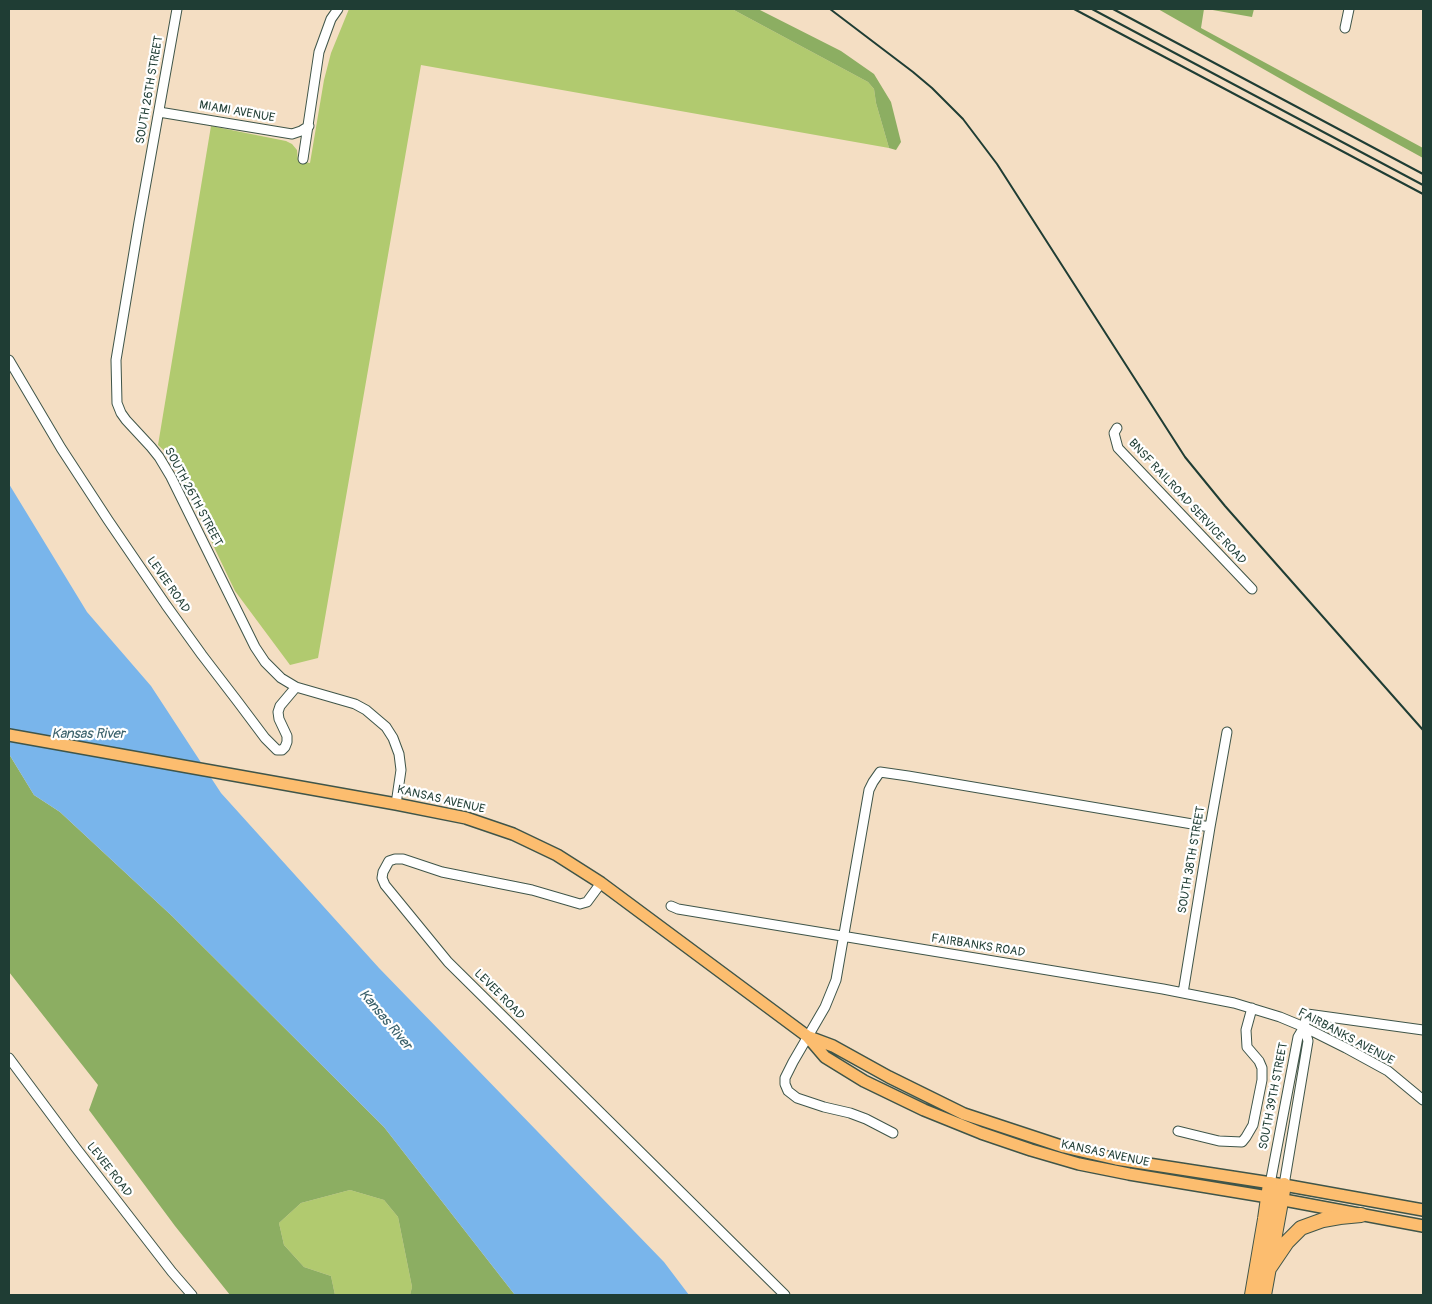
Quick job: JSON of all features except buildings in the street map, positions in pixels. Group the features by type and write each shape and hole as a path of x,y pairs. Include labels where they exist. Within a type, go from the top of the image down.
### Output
{"highway":[{"path":"1252,1295 1273,1193 1284,1186"},
{"path":"1264,1295 1268,1270 1273,1193"},
{"path":"1268,1270 1287,1242 1301,1228 1324,1220 1362,1215"}],"main road":[{"name":"KANSAS AVENUE","path":"9,735 298,785 396,804 466,818 513,834 557,855 602,883 807,1036 834,1046 889,1077 964,1114 1064,1147 1273,1193 1362,1215 1423,1226"},
{"path":"1284,1186 1423,1210"}],"street":[{"name":"SOUTH 26TH STREET","path":"178,9 116,360 117,403 126,420 159,457 255,647 265,662 272,670 296,687 355,704 366,710 386,727 393,738 399,754 401,770 396,804"},
{"path":"303,159 320,52 331,19 338,9"},
{"path":"1345,28 1349,9"},
{"name":"MIAMI AVENUE","path":"159,112 292,134 309,126"},
{"name":"LEVEE ROAD","path":"9,360 61,448 108,520 208,663 277,750 282,750 287,742 287,736 279,719 278,712 280,706 296,687"},
{"name":"BNSF RAILROAD SERVICE ROAD","path":"1117,428 1114,433 1118,448 1252,589"},
{"name":"SOUTH 38TH STREET","path":"1183,993 1227,732"},
{"path":"893,1133 850,1113 797,1098 788,1092 785,1084 785,1078 831,994 836,980 869,790 880,772 1210,827"},
{"name":"LEVEE ROAD","path":"602,883 587,902 580,904 532,890 442,872 404,859 395,858 388,861 382,878 385,885 448,962 785,1295"},
{"name":"FAIRBANKS ROAD","path":"671,906 678,909 1212,998 1280,1017"},
{"path":"1178,1131 1219,1142 1242,1142 1246,1137 1253,1125 1262,1080 1262,1068 1259,1061 1247,1047 1246,1041 1246,1030 1252,1008"},
{"name":"FAIRBANKS AVENUE","path":"1304,1027 1308,1014 1423,1030"},
{"name":"FAIRBANKS AVENUE","path":"1280,1017 1352,1051 1388,1072 1423,1100"},
{"name":"SOUTH 39TH STREET","path":"1284,1186 1308,1041 1304,1027"},
{"name":"SOUTH 39TH STREET","path":"1273,1193 1298,1036 1304,1027"},
{"name":"LEVEE ROAD","path":"9,1058 76,1148 192,1295"}],"green space":[{"path":"349,9 732,9 868,82 874,89 876,103 889,148 421,65 318,658 290,665 235,591 171,457 158,445 211,126 286,141 297,150 298,161 310,163 324,80 331,53"},
{"path":"732,9 758,9 841,51 874,74 891,102 901,142 896,150 889,148 876,103 874,89 868,82"},
{"path":"1158,9 1204,9 1201,28 1423,148 1423,158 1309,95"},
{"path":"1207,9 1254,9 1252,17"},
{"path":"9,754 34,795 60,812 172,916 384,1127 515,1295 410,1295 412,1287 398,1217 384,1200 350,1190 301,1203 279,1223 284,1245 304,1267 331,1276 335,1295 230,1295 175,1226 89,1110 98,1085 9,972"},
{"path":"350,1190 384,1200 398,1217 412,1287 410,1295 335,1295 331,1276 304,1267 284,1245 279,1223 301,1203"}],"water":[{"name":"Kansas River","path":"9,484 87,612 151,686 221,793 379,968 664,1262 689,1295 515,1295 384,1127 172,916 60,812 34,795 9,754"}],"railway":[{"path":"830,9 913,72 963,119 997,164 1185,457 1225,506 1423,730"},
{"path":"1074,9 1423,194"},
{"path":"1092,9 1423,185"},
{"path":"1113,9 1423,174"}]}
